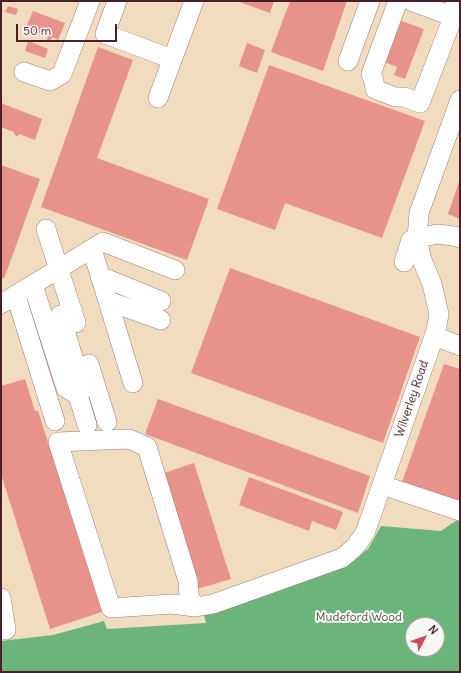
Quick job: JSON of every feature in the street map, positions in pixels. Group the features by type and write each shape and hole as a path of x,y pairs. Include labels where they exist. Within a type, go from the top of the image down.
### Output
{"street":[{"path":"24,72 50,81 62,74 90,1"},
{"path":"117,1 106,34 172,59"},
{"path":"158,98 194,1"},
{"path":"348,61 370,1"},
{"path":"398,1 371,74 375,89 395,98 412,100 457,10 411,1"},
{"name":"Wilverley Road","path":"188,581 147,447 129,439 58,442 111,608 172,604 195,607 213,604 342,558 355,547 365,533 434,336 439,314 432,284 422,260 417,238 419,213 456,125 460,100"},
{"path":"46,229 60,268 107,422"},
{"path":"404,262 411,240 437,234 460,238"},
{"path":"55,421 8,300 103,242 175,270"},
{"path":"92,249 134,383"},
{"path":"100,276 160,300"},
{"path":"33,285 66,388 74,393 83,389 60,315 73,311"},
{"path":"108,300 161,320"},
{"path":"434,336 460,346"},
{"path":"77,392 87,425"},
{"path":"382,485 460,511"},
{"path":"172,604 188,581"},
{"path":"188,581 189,596 195,607"},
{"path":"1,598 6,630"}],"green space":[{"name":"Mudeford Wood","path":"460,518 460,672 1,672 1,641 53,635 104,621 107,629 206,623 204,615 345,565 368,549 381,526 441,531"}],"building":[{"path":"237,1 274,1 270,13"},
{"path":"290,1 347,1 323,71 271,52"},
{"path":"8,6 18,9 16,15 5,12"},
{"path":"33,11 65,23 58,40 52,37 51,41 47,40 48,36 26,28"},
{"path":"399,20 424,29 405,79 394,75 397,67 384,62"},
{"path":"28,41 48,49 45,58 25,51"},
{"path":"247,43 265,50 257,73 239,66"},
{"path":"98,47 133,60 97,158 209,199 187,260 41,207"},
{"path":"269,65 425,121 382,238 285,203 275,230 217,209"},
{"path":"1,103 42,119 35,140 19,134 16,136 14,132 1,127"},
{"path":"1,165 40,179 4,279 1,277"},
{"path":"460,179 460,219 448,214"},
{"path":"230,268 420,337 383,443 191,373"},
{"path":"444,364 460,369 459,503 402,482"},
{"path":"25,379 35,411 38,411 102,612 50,629 1,474 1,386"},
{"path":"158,399 370,476 358,513 145,434"},
{"path":"194,463 231,579 197,589 161,474"},
{"path":"249,477 343,512 336,530 312,521 309,531 239,505"}]}
